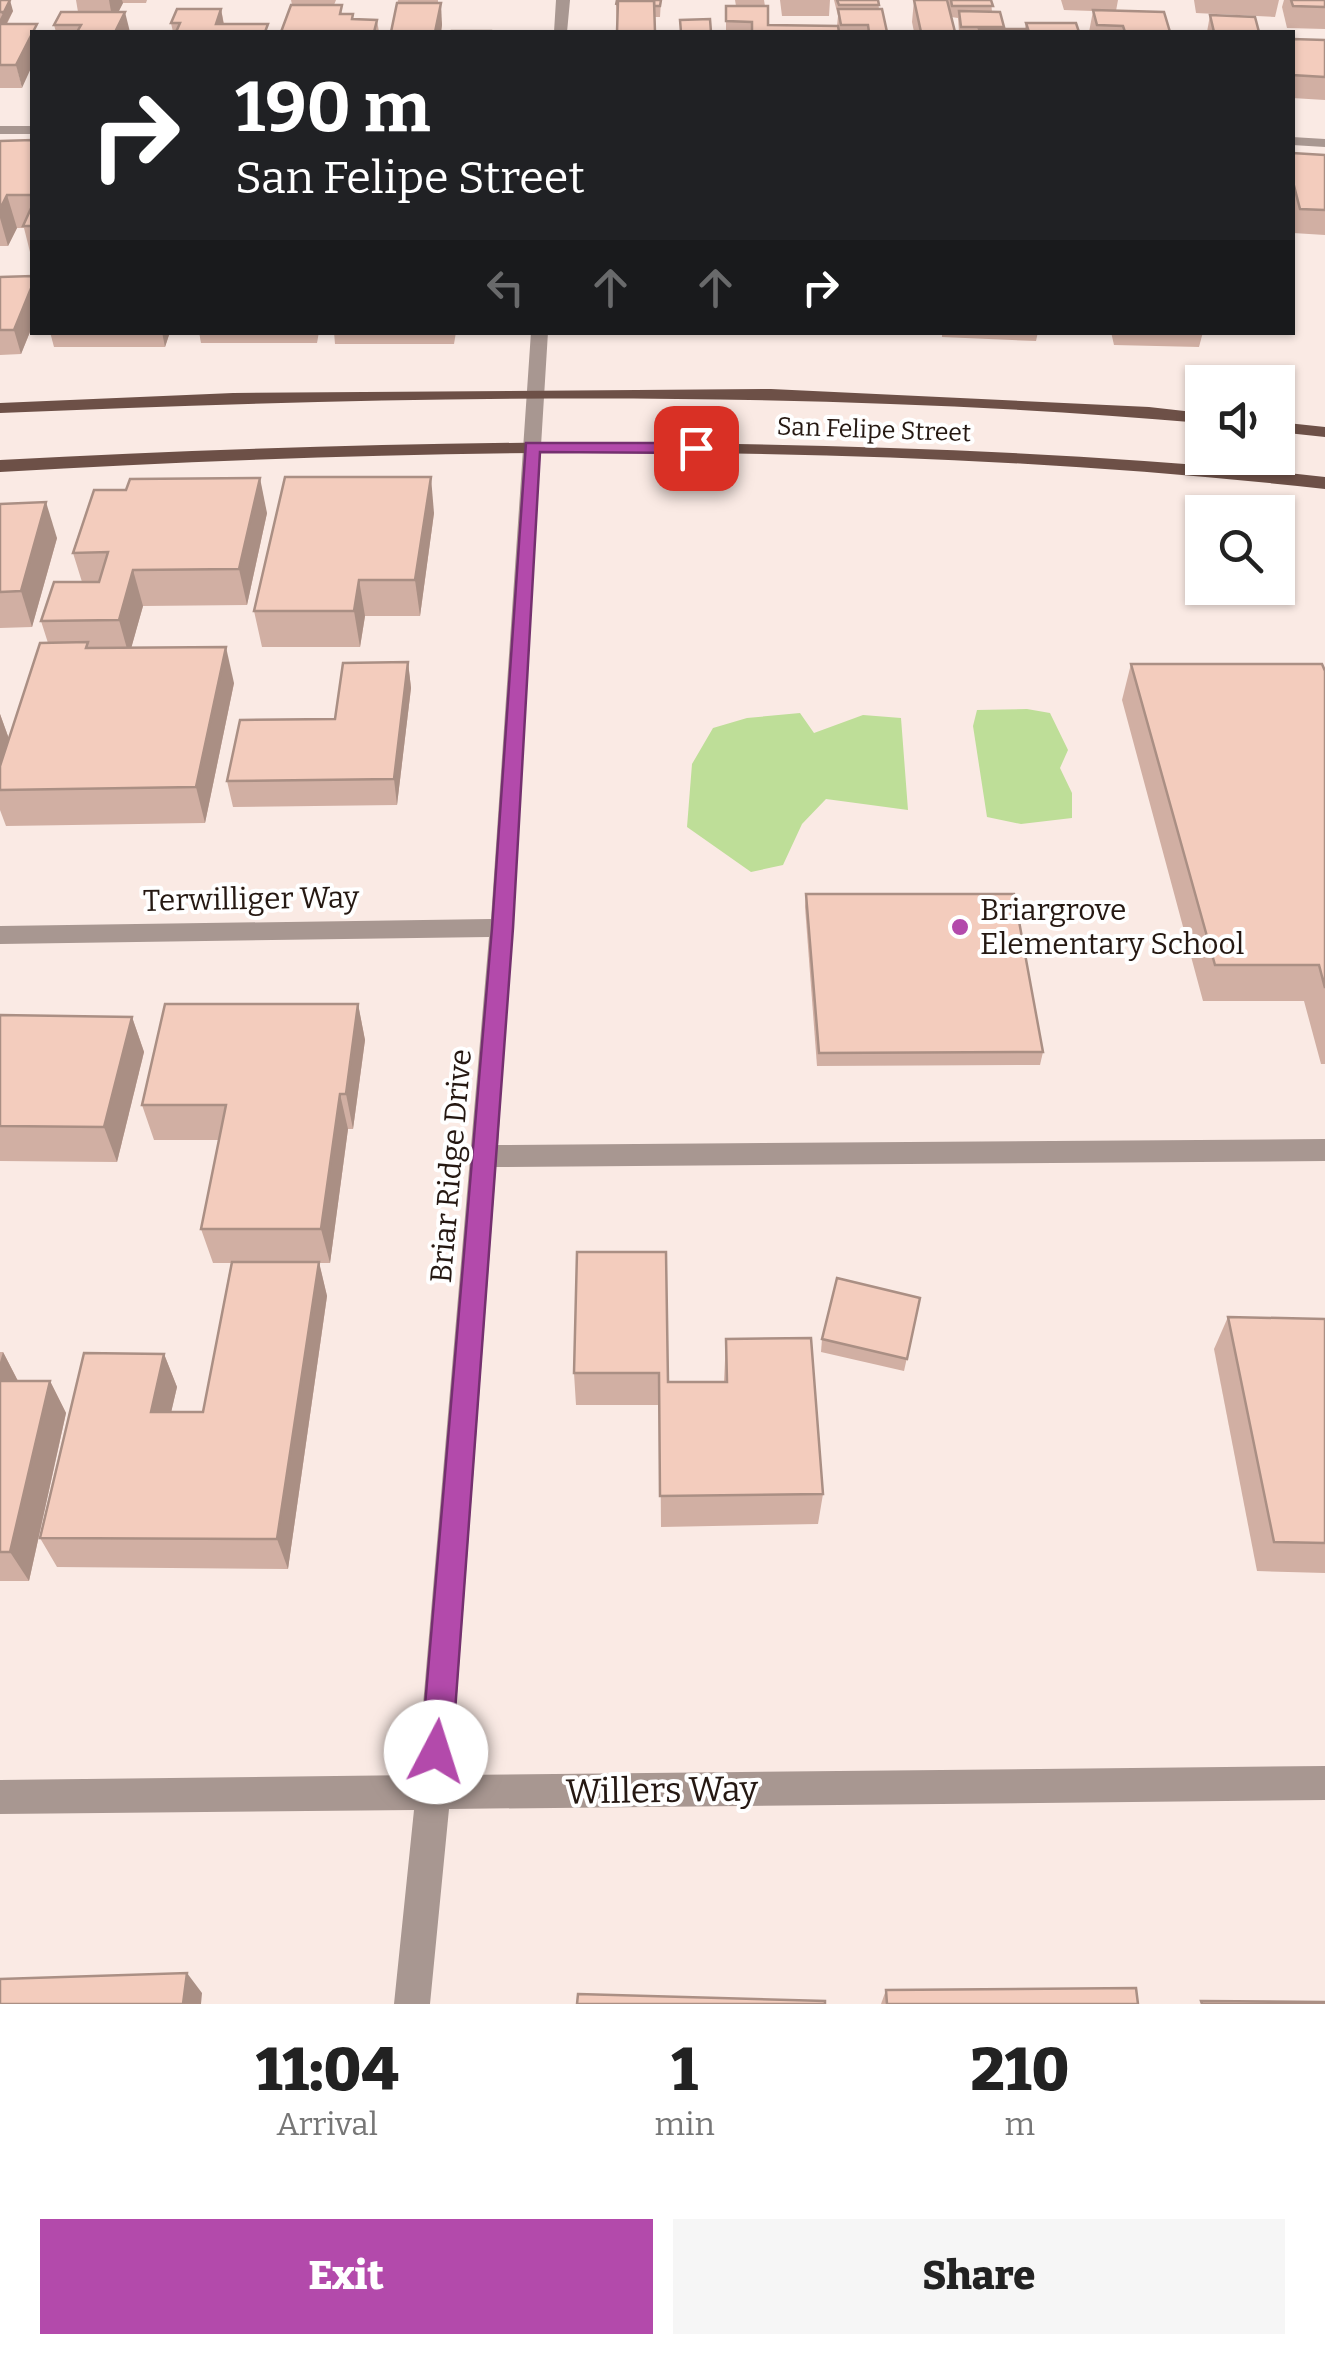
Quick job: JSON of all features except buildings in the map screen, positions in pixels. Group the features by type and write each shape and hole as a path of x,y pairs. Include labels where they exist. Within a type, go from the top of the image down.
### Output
{"main road":[{"name":"San Felipe Street","path":"0,408 233,398 771,394 1185,416"},
{"path":"1295,428 1325,432"},
{"name":"San Felipe Street","path":"0,466 418,448 859,451 1156,466 1325,484"}],"street":[{"path":"561,30 563,0"},
{"path":"0,130 30,130"},
{"path":"1295,141 1325,143"},
{"name":"Briar Ridge Drive","path":"412,2004 433,1792 502,928 540,335"},
{"name":"Terwilliger Way","path":"0,934 502,928"},
{"path":"484,1156 1325,1150"},
{"name":"Willers Way","path":"0,1797 1325,1783"}],"green space":[{"path":"1027,709 1050,713 1068,750 1060,768 1072,793 1072,818 1021,824 987,817 973,726 977,710"},
{"path":"800,713 814,733 863,715 901,718 908,810 826,799 802,824 783,865 751,872 687,827 692,764 713,728 747,718"}],"place":[{"name":"Briargrove Elementary School","path":"960,927"}],"route":[{"path":"436,1752 502,928 532,447 696,448"}]}
